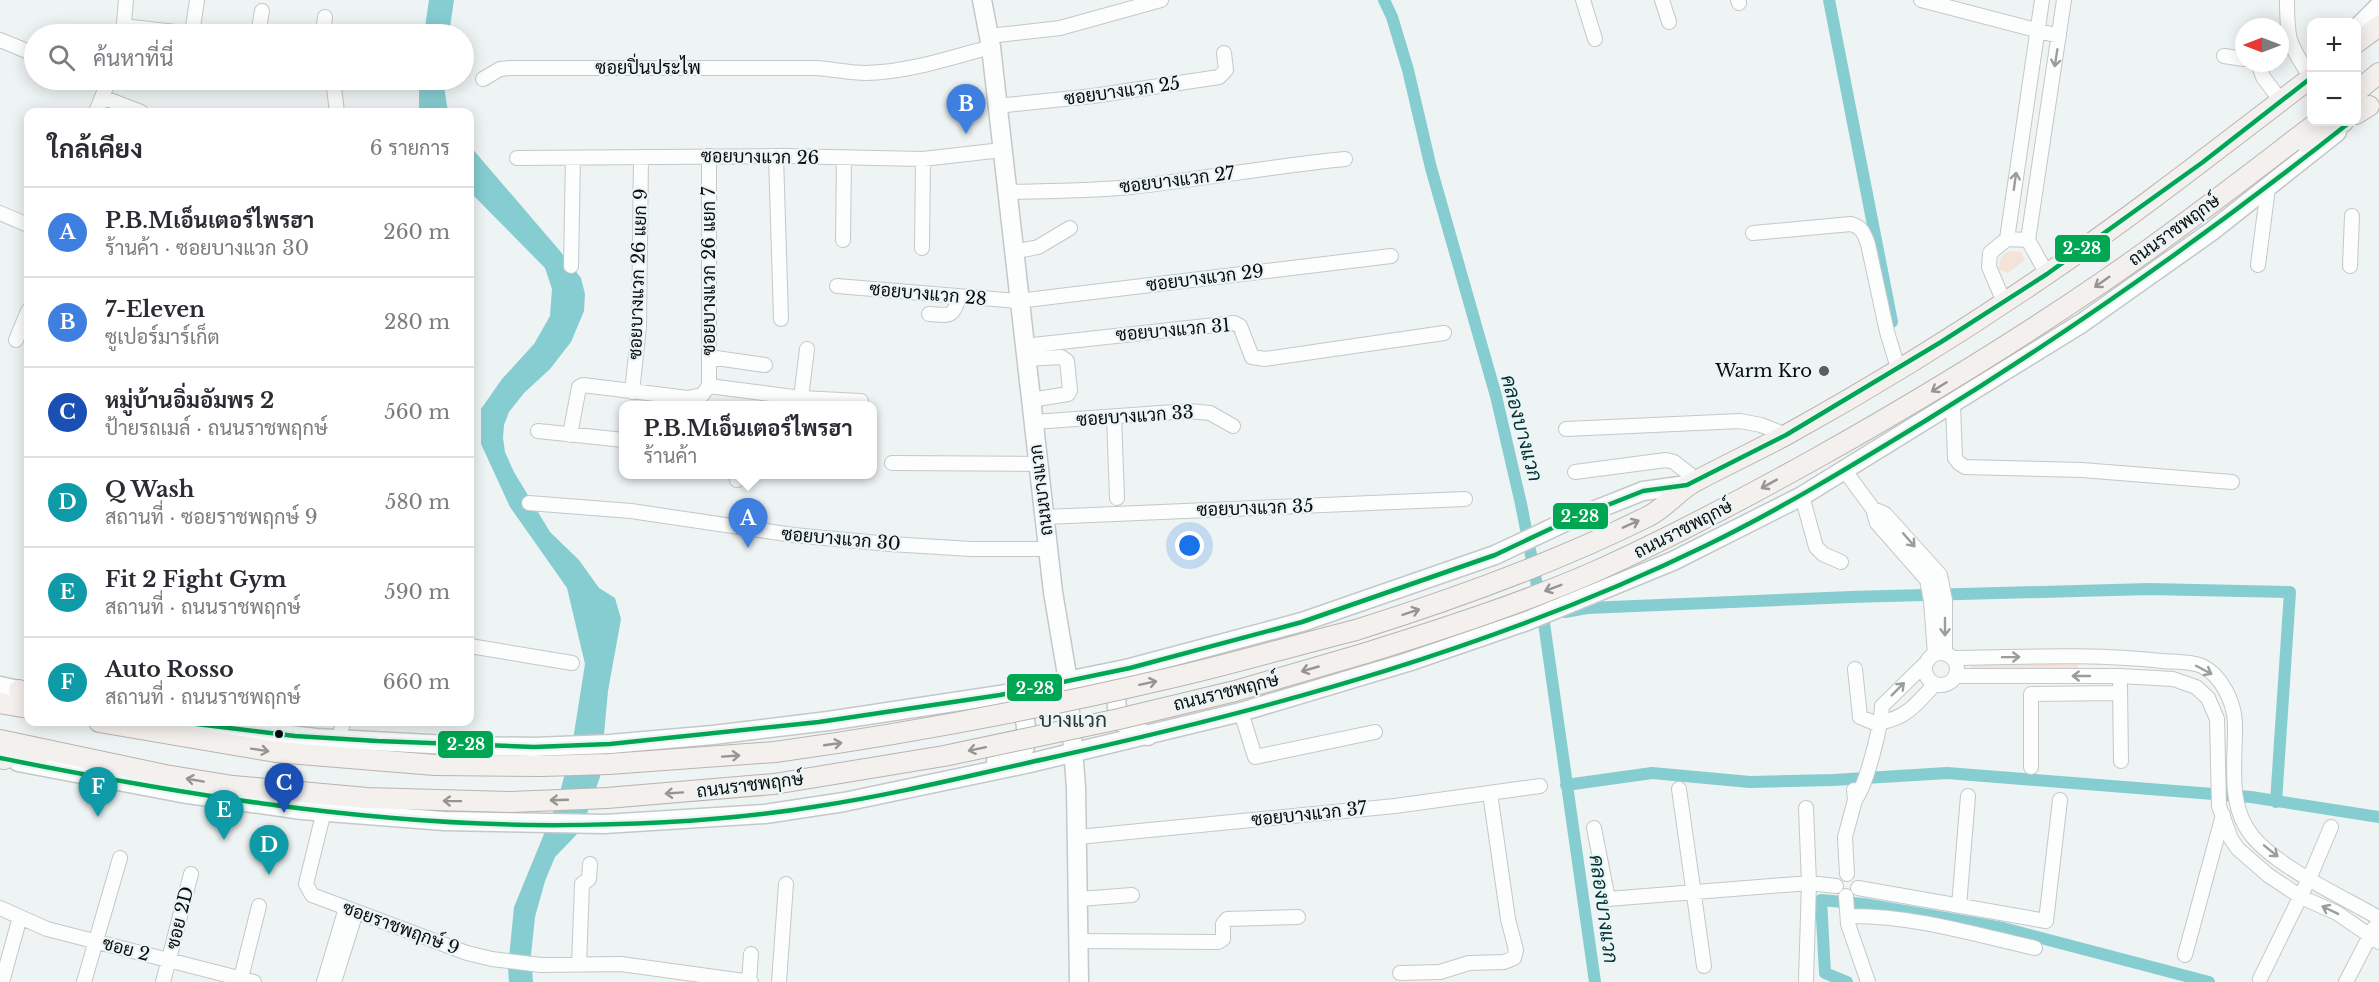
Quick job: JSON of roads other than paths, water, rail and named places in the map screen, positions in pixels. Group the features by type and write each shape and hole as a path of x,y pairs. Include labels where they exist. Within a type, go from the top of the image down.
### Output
{"main road":[{"name":"ถนนบางแวก","path":"982,0 990,42 1024,352 1074,752 1078,837 1079,982"},
{"path":"2361,23 2379,6"},
{"path":"2361,39 2379,26"},
{"path":"2364,105 2379,73"},
{"name":"ถนนราชพฤกษ์","path":"126,726 276,752 435,765 609,764 775,752 930,728 1109,692 1356,630 1438,604 1578,548 1662,508 1692,483 1786,435 2047,274 2144,206 2307,80"},
{"name":"ถนนราชพฤกษ์","path":"0,740 106,760 165,775 233,786 367,798 511,802 607,798 774,783 944,756 1235,692 1468,621 1515,603 1592,573 1661,541 1759,490 1921,398 2102,282 2313,126"},
{"path":"2242,180 2336,126"},
{"name":"ถนนราชพฤกษ์","path":"2,759 181,794 324,811 508,824 604,824 765,814 844,802 1148,736 1241,712 1408,662 1527,621 1673,561 1802,496 1953,405 2082,322 2268,188 2345,126"},
{"name":"ถนนราชพฤกษ์","path":"260,726 341,730 534,747 610,744 815,723 944,703 1067,682 1130,668 1302,622 1495,555 1565,522 1643,491 1692,483"},
{"path":"1130,668 1116,690 1116,710 1121,722 1148,736"},
{"path":"0,703 24,707"},
{"path":"944,703 1002,704 1017,708 1025,718 1027,730 1025,747 1018,752 956,778"},
{"path":"2,759 18,754 80,765 106,760"}],"street":[{"path":"124,24 126,0"},
{"path":"193,24 197,0"},
{"name":"ซอยปิ่นประไพ","path":"483,78 500,69 511,68 815,68 864,73 895,71 923,66 990,42 1060,28 1161,0"},
{"path":"1583,0 1595,39"},
{"path":"1662,0 1669,22"},
{"path":"1921,0 2059,36"},
{"path":"2004,302 1989,267 1990,254 2007,239 2042,0"},
{"path":"2047,274 2028,240 2064,0"},
{"path":"2287,0 2290,46 2308,72"},
{"path":"260,24 262,11"},
{"path":"324,24 325,17"},
{"path":"0,40 24,50"},
{"name":"ซอยบางแวก 25","path":"997,106 1093,96 1219,77 1226,70 1224,53"},
{"path":"2224,56 2235,58"},
{"path":"2261,72 2281,100"},
{"path":"97,108 102,90"},
{"path":"110,90 135,108"},
{"path":"334,90 336,108"},
{"name":"ซอยบางแวก 26","path":"517,158 776,156 923,159 1002,150"},
{"name":"ซอยบางแวก 26 แยก 7","path":"709,156 709,386"},
{"path":"776,156 781,319"},
{"name":"ซอยบางแวก 26 แยก 9","path":"632,392 639,327 641,157"},
{"path":"571,266 573,158"},
{"path":"843,240 844,158"},
{"path":"922,248 923,159"},
{"name":"ซอยบางแวก 27","path":"1007,192 1129,187 1250,172 1280,165 1345,159"},
{"path":"2258,265 2268,188"},
{"path":"0,213 24,223"},
{"path":"2350,266 2352,216"},
{"path":"1753,232 1851,224 1863,230 1887,332 1898,368"},
{"path":"1013,252 1038,247 1070,228"},
{"path":"2007,239 2028,240"},
{"name":"ซอยบางแวก 29","path":"1018,301 1391,256"},
{"name":"ซอยบางแวก 28","path":"837,286 1018,301"},
{"path":"929,314 952,314 959,297"},
{"path":"16,340 24,321"},
{"name":"ซอยบางแวก 31","path":"1024,352 1234,322 1240,326 1252,357 1265,359 1444,333"},
{"path":"801,398 807,349"},
{"path":"1024,352 1061,357 1067,361 1070,390 1068,394 1031,400"},
{"path":"710,357 765,365"},
{"path":"570,435 576,391 583,385 697,398 709,386 746,399 801,398 812,401"},
{"path":"1953,405 1955,458 1965,467 2082,470 2232,482"},
{"name":"ซอยบางแวก 33","path":"1034,422 1201,411 1218,415 1233,426"},
{"path":"1114,417 1116,498"},
{"path":"1566,429 1740,421 1761,424 1786,435"},
{"path":"538,431 619,440"},
{"path":"1575,472 1666,460 1674,462 1692,483"},
{"path":"892,463 1038,464"},
{"path":"1845,471 1873,509 1877,523 1933,578 1938,600 1940,657 1925,672 1935,684 1944,685 1956,676 2120,676 2173,679 2196,687 2208,698 2217,719 2217,769 2221,811 2231,839 2238,849 2268,875 2301,897 2337,914 2374,938"},
{"path":"1802,496 1815,547 1823,554 1841,562"},
{"name":"ซอยบางแวก 35","path":"1045,517 1465,499"},
{"name":"ซอยบางแวก 30","path":"529,503 630,511 793,535 890,544 971,549 1048,549"},
{"path":"474,647 572,663"},
{"path":"1940,657 1957,665 1956,676"},
{"path":"1846,874 1845,837 1881,724 1882,706 1940,657 2121,657 2200,665 2214,675 2228,694 2235,720 2233,770 2237,805 2253,837 2309,879 2379,921 2374,938 2346,982"},
{"path":"2121,657 2121,760"},
{"path":"1855,669 1860,717 1881,724 1906,714 1935,684"},
{"path":"2031,767 2031,694 2120,693"},
{"path":"1241,712 1255,757 1375,732"},
{"name":"ซอยบางแวก 37","path":"1078,837 1395,806 1540,786"},
{"path":"1679,789 1704,966"},
{"path":"1400,973 1440,972 1469,963 1504,962 1514,958 1516,950 1508,919 1490,793"},
{"path":"1959,906 1968,796"},
{"path":"1858,888 2046,921 2060,800"},
{"path":"2221,811 2237,805"},
{"path":"1803,982 1809,883 1806,808"},
{"name":"ซอยราชพฤกษ์ 9","path":"324,811 306,884 312,895 467,953 492,959 579,965 621,964 750,982"},
{"path":"2185,955 2221,811"},
{"path":"2260,979 2301,897 2331,827"},
{"path":"1594,828 1608,899 1809,883 1853,894 1858,888"},
{"path":"84,982 120,858"},
{"path":"579,965 582,884 589,879 590,864"},
{"name":"ซอย 2D","path":"163,982 191,874"},
{"path":"1858,888 1856,878 1846,874 1840,876 1841,891 1868,982"},
{"path":"779,982 786,884"},
{"path":"1078,899 1132,895"},
{"path":"245,981 259,906"},
{"name":"ซอย 2","path":"0,908 47,929 245,981"},
{"path":"324,982 351,910"},
{"path":"334,982 351,910"},
{"path":"1848,916 1872,915 1947,927 2035,948"},
{"path":"1078,941 1218,942 1223,939 1223,924 1227,919 1298,917"},
{"path":"2,982 20,918"},
{"path":"750,982 751,954"}],"water":[{"path":"429,0 454,0 450,24 425,24"},
{"path":"419,90 445,90 447,108 419,108"},
{"path":"474,151 581,278 585,294 584,311 571,342 550,369 524,393 509,412 504,425 503,438 505,452 514,472 550,532 579,560 599,588 615,598 621,619 608,691 600,777 581,830 555,857 545,881 535,917 531,955 533,982 509,982 508,968 514,907 558,800 572,746 585,664 567,588 510,507 481,444 481,409 502,379 534,344 550,316 552,289 545,268 474,196"}],"waterway":[{"name":"คลองบางแวก","path":"1384,0 1392,17 1408,70 1431,168 1496,396 1521,504 1543,616 1595,982"},
{"path":"1829,0 1892,322"},
{"path":"1565,612 1587,608 1851,597 2149,589 2290,592 2276,802"},
{"path":"1566,785 1652,773 1750,782 1947,773 2251,797 2379,817"},
{"path":"1847,982 1825,973 1821,900 1864,904 2003,928 2209,982"}],"place":[{"name":"7-Eleven","path":"966,134"},
{"name":"Warm Kro","path":"1824,371"},
{"name":"P.B.Mเอ็นเตอร์ไพรฮา","path":"748,548"},
{"name":"หมู่บ้านอิ่มอัมพร 2","path":"284,813"},
{"name":"Auto Rosso","path":"98,817"},
{"name":"Fit 2 Fight Gym","path":"224,840"},
{"name":"Q Wash","path":"269,875"}],"district":[{"name":"บางแวก","path":"1073,720"}]}
